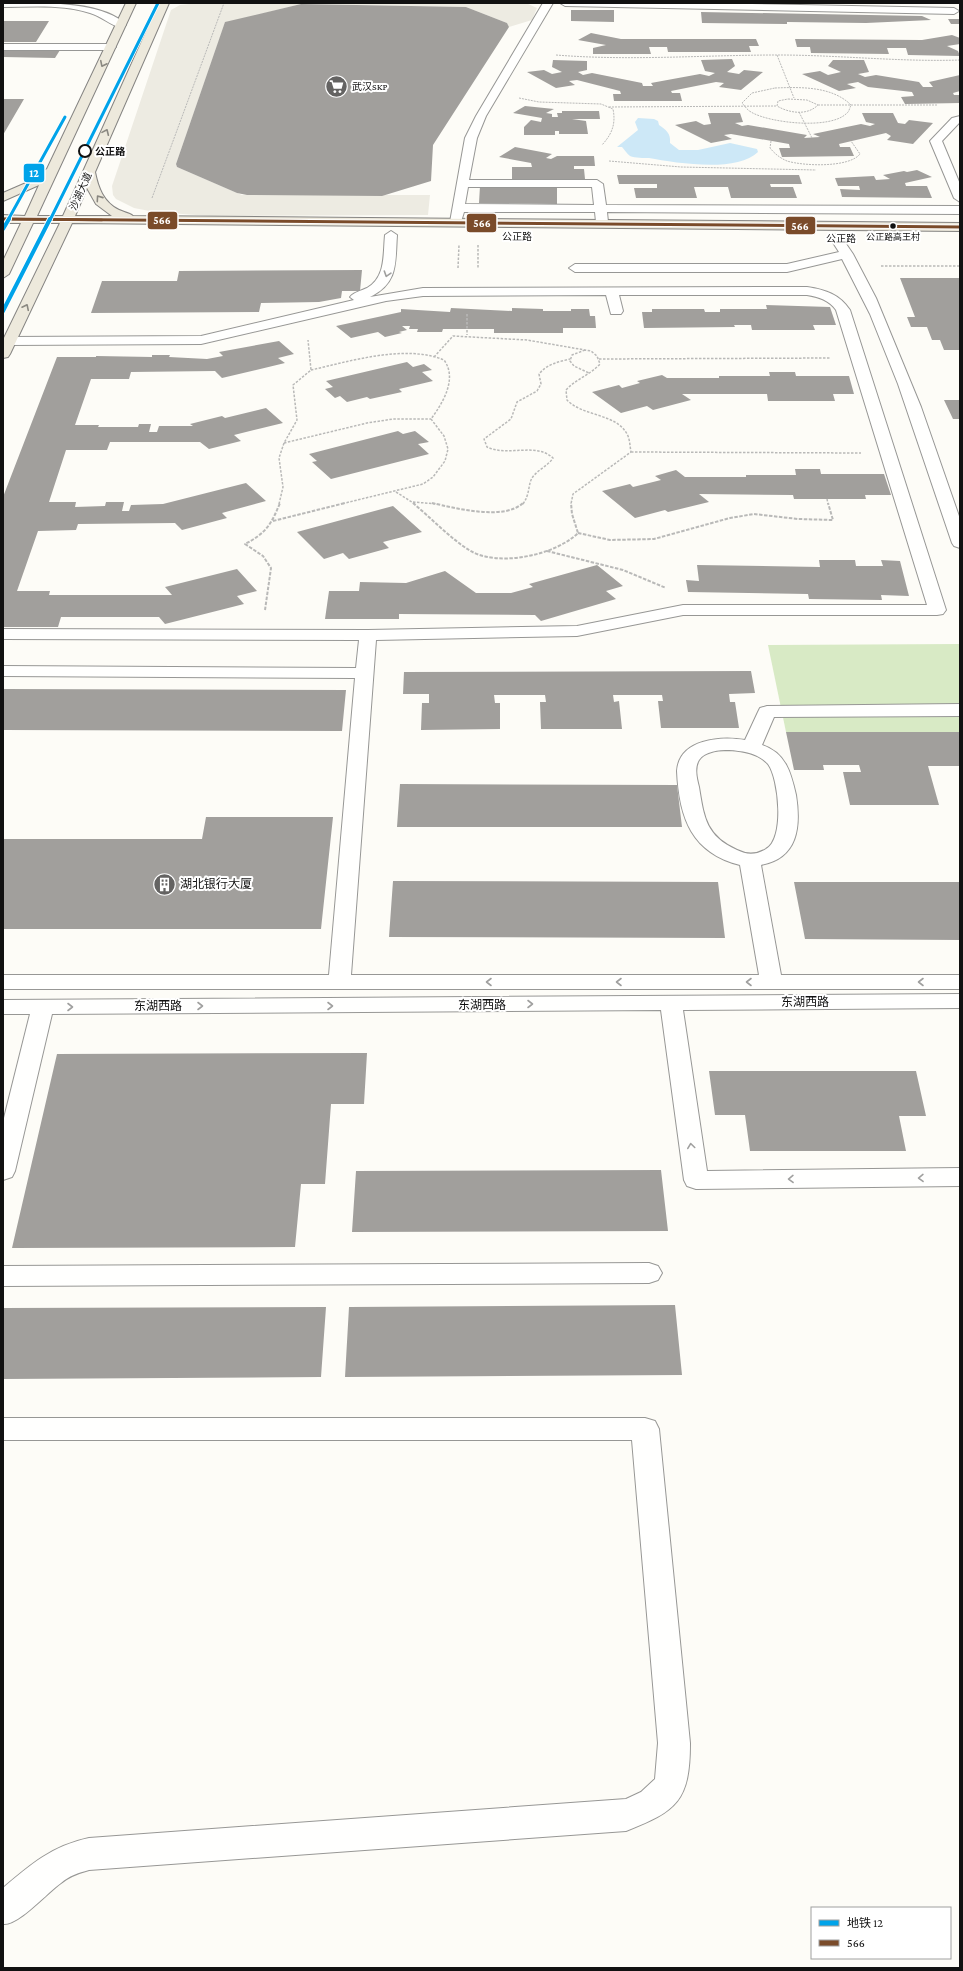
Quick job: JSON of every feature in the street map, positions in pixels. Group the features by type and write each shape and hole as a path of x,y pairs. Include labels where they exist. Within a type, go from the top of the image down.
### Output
{"main road":[{"path":"3,274 131,3"},
{"name":"沙湖大道","path":"8,343 62,232 165,3"},
{"path":"3,197 30,186 50,172"},
{"path":"89,172 90,184 95,194 107,209 116,214 129,217 206,218 214,220"},
{"name":"公正路","path":"3,219 960,227"},
{"path":"3,232 101,232"},
{"path":"375,235 407,235"},
{"name":"公正路","path":"820,238 960,238"}],"street":[{"path":"44,4 56,3"},
{"path":"456,222 471,138 481,116 548,3"},
{"path":"565,3 785,7 841,10 955,9"},
{"path":"3,4 44,4 96,10 121,25"},
{"path":"848,6 955,9"},
{"path":"3,47 111,47"},
{"path":"960,119 956,120 936,141 960,198"},
{"path":"464,183 597,184 602,224"},
{"path":"459,208 960,210"},
{"path":"8,343 198,333 362,295 378,287 386,279 388,273 391,235"},
{"path":"836,238 851,260 877,314 937,470 960,543"},
{"path":"575,268 787,268 851,260"},
{"path":"3,634 368,635 577,631 610,626 651,615 683,610 937,610 843,310 835,299 824,294 807,291 411,293 201,340 8,343"},
{"path":"612,292 616,312"},
{"path":"339,982 368,635"},
{"path":"3,658 135,657"},
{"path":"3,671 364,673"},
{"path":"752,747 767,712 960,710"},
{"path":"729,744 752,747 768,755 776,762 780,770 789,813 789,826 786,838 780,849 762,859 750,861 724,853 714,846 700,831 692,814 686,771 687,762 693,755 702,749 714,745 729,744"},
{"path":"750,861 771,982"},
{"name":"东湖西路","path":"3,982 960,982"},
{"name":"东湖西路","path":"3,1007 960,1001"},
{"path":"671,1003 696,1180 960,1178"},
{"path":"3,1171 43,1007"},
{"path":"3,1276 649,1273"},
{"path":"3,1429 645,1429 674,1742 675,1768 671,1787 660,1798 646,1808 626,1815 89,1854 71,1858 49,1871 4,1912"}],"path":[{"path":"152,200 224,3"},
{"path":"556,55 625,59 777,55 910,61 960,60"},
{"path":"777,55 794,98"},
{"path":"743,106 744,99 750,95 770,90 790,88 810,89 832,94 848,101 851,106"},
{"path":"519,98 538,102 601,104 609,106 777,106 784,110 800,112 814,110 818,105"},
{"path":"777,106 778,102 794,98 807,100 818,105 942,105"},
{"path":"602,145 612,135 615,126 613,109 609,106"},
{"path":"743,106 749,112 758,116 783,122 804,123 823,122 843,117 848,113 851,106"},
{"path":"800,112 812,138"},
{"path":"771,141 770,148 773,154 781,159 792,162 814,164 836,163 857,158 860,154 850,141"},
{"path":"609,161 681,168 816,170"},
{"path":"458,273 459,245"},
{"path":"478,245 478,273"},
{"path":"851,260 960,266"},
{"path":"467,336 468,308"},
{"path":"287,320 300,327 306,333 311,370"},
{"path":"434,357 453,336 527,340 587,350 594,353 599,359 600,364 590,373 576,380 569,386 566,393 568,400 579,409 612,419 622,426 630,437 631,452"},
{"path":"412,502 424,502 483,513 505,511 522,505 528,497 532,478 549,464 553,458 547,452 541,451 506,453 495,451 487,447 484,439 511,419 517,402 537,391 541,384 540,372 551,364 570,359 575,353 587,350"},
{"path":"261,635 271,568 263,556 245,544 261,536 273,521 282,497 283,488 279,458 284,443 297,420 297,408 293,385 311,370 390,354 434,357 444,360 447,364 449,390 431,419"},
{"path":"599,359 858,358"},
{"path":"570,359 574,366 590,373"},
{"path":"284,443 367,423 394,419 431,419"},
{"path":"273,521 396,492 423,484 434,478 446,457 448,445 431,419"},
{"path":"578,533 570,508 570,500 573,494 631,452 889,453"},
{"path":"396,492 412,502 454,538 476,554 501,558 515,558 547,551 570,541 578,533"},
{"path":"578,533 610,540 654,539 730,518 754,514 805,520 833,520 827,499"},
{"path":"547,551 600,562 651,580 678,595 683,610"}],"green space":[{"path":"960,644 960,732 786,732 768,645"}],"shaded area":[{"path":"198,3 526,3 537,8 532,20 509,27 507,23 466,7 301,4 225,23 176,164 177,167 242,195 430,195 428,215 210,216 155,212 134,208 116,199 113,195 112,186 171,10 180,5"}],"water":[{"path":"638,118 654,119 658,121 659,125 669,134 670,143 679,150 698,150 730,143 757,149 758,152 748,158 736,162 706,165 632,157 622,147 617,147 638,130 635,122"}],"building":[{"name":"武汉SKP","path":"301,4 466,7 507,23 509,27 433,145 431,181 382,196 247,195 237,193 177,167 176,164 225,22"},
{"path":"571,10 614,10 614,22 571,21"},
{"path":"701,12 922,16 931,20 866,23 702,23"},
{"path":"948,19 960,19 960,24 951,24"},
{"path":"3,21 49,21 36,42 3,42"},
{"path":"591,33 621,39 756,39 759,46 749,46 751,52 668,52 667,47 649,47 651,54 593,54 593,48 606,45 578,40"},
{"path":"952,35 960,38 960,44 947,46 958,51 960,56 908,55 906,48 887,48 889,54 811,53 810,47 797,47 795,39 922,40"},
{"path":"3,50 60,50 55,58 3,57"},
{"path":"732,59 735,66 727,72 739,74 744,70 763,72 741,90 719,87 724,83 716,82 671,91 672,93 680,93 682,101 614,101 613,94 621,94 620,91 577,80 569,81 575,85 556,88 527,72 544,70 552,74 562,72 552,67 553,60 587,61 587,70 578,72 583,75 592,73 642,83 643,86 653,86 651,83 700,74 709,76 715,73 705,71 701,60"},
{"path":"833,60 864,60 869,72 858,74 865,77 876,75 919,82 923,87 933,87 929,82 960,75 960,91 953,93 954,95 960,95 960,103 905,104 901,97 914,96 912,92 868,87 858,82 847,84 856,88 839,91 802,74 820,71 828,75 841,72 828,66"},
{"path":"3,99 24,99 3,135"},
{"path":"525,106 554,109 546,113 552,114 552,117 558,117 557,113 562,113 562,111 599,111 600,119 572,119 586,121 588,134 559,134 559,131 555,131 555,135 524,135 524,127 531,120 541,122 542,118 513,113"},
{"path":"708,113 740,113 743,122 735,123 742,126 748,125 807,135 804,138 820,137 813,134 861,124 870,126 875,124 866,122 862,113 893,113 898,123 905,124 909,120 933,123 913,144 887,140 891,136 886,133 839,144 840,147 850,147 854,156 782,157 779,148 790,148 789,144 731,134 724,135 732,139 711,143 675,125 696,121 704,125 711,124"},
{"path":"515,147 552,154 546,158 551,159 557,156 594,156 595,166 574,166 574,169 584,169 585,179 512,179 512,167 532,167 531,163 499,157"},
{"path":"917,170 932,177 905,183 906,186 927,186 932,198 842,197 840,189 860,190 859,186 838,186 835,178 874,176 876,180 890,179 883,175"},
{"path":"617,175 799,175 802,184 770,184 771,187 793,187 797,198 731,198 728,187 694,187 697,198 636,198 634,188 657,188 657,184 619,184"},
{"path":"480,186 557,187 557,204 479,203"},
{"path":"362,270 360,291 342,291 341,298 319,302 261,303 259,312 91,313 102,281 177,281 179,271"},
{"path":"900,278 960,278 960,350 944,350 940,340 932,340 927,327 911,327 907,317 915,317"},
{"path":"766,305 830,307 836,325 813,325 815,330 752,330 751,325 734,325 735,327 644,328 642,312 652,312 652,309 704,309 705,312 720,312 720,309 767,309"},
{"path":"451,308 512,311 512,308 543,309 543,311 571,311 571,309 589,309 590,316 595,316 596,328 563,328 563,333 494,333 494,329 443,329 442,332 417,332 418,329 409,329 410,326 402,326 407,330 399,332 402,333 385,337 378,332 351,338 336,326 401,312 401,309 450,312"},
{"path":"279,341 294,354 278,358 285,363 222,378 215,371 131,372 129,379 91,379 75,425 99,425 98,427 138,427 139,424 151,424 149,432 157,432 159,426 193,426 190,424 222,416 225,418 266,408 283,423 234,435 241,441 209,449 200,442 110,442 107,450 66,450 49,502 76,502 75,507 105,506 106,502 124,502 122,511 129,511 131,505 163,504 246,483 266,501 222,513 227,518 182,530 175,523 78,524 76,530 38,531 17,591 50,591 49,595 172,595 165,587 237,569 257,591 237,596 244,604 165,624 159,617 61,617 58,627 3,627 3,497 57,357 152,357 152,355 170,355 169,357 207,359 223,356 219,352"},
{"path":"407,362 413,367 424,364 432,370 422,372 433,381 399,389 402,392 370,399 367,397 347,402 340,396 335,398 325,389 333,387 326,381"},
{"path":"769,372 795,372 796,376 849,376 854,394 833,394 835,401 768,401 767,394 682,394 691,400 653,410 647,406 621,413 592,392 619,385 622,388 640,383 637,381 662,375 667,378 719,378 719,376 770,376"},
{"path":"944,400 960,400 960,419 953,419"},
{"path":"398,431 403,434 415,431 429,442 418,444 429,454 331,479 312,462 317,461 309,454"},
{"path":"795,469 820,469 821,474 884,474 891,495 865,495 866,499 794,499 793,495 699,494 709,502 668,512 665,510 635,518 602,491 630,484 633,487 661,480 655,476 676,470 685,477 746,477 746,475 796,475"},
{"path":"393,506 422,532 383,542 389,548 349,559 343,553 324,559 297,532"},
{"path":"819,560 855,560 856,566 883,566 881,560 900,561 909,596 881,595 882,600 809,599 808,594 688,592 686,580 699,581 697,565 820,567"},
{"path":"597,565 623,586 606,591 616,599 541,621 535,615 399,614 399,619 325,619 329,591 359,591 360,582 406,583 445,571 476,593 511,593 533,587 529,584"},
{"path":"751,671 755,693 729,694 730,702 735,702 739,728 661,728 658,701 663,701 662,695 613,695 614,702 619,701 622,729 541,729 540,702 546,702 545,695 494,695 495,703 500,703 500,729 421,730 422,703 429,703 429,694 403,694 404,672"},
{"path":"3,689 346,690 342,731 3,730"},
{"path":"786,732 960,732 960,766 928,766 939,805 850,805 843,772 861,772 859,765 823,765 824,770 794,770"},
{"path":"400,784 677,785 682,827 397,827"},
{"name":"湖北银行大厦","path":"206,817 333,817 321,929 3,929 3,839 202,839"},
{"path":"393,881 718,882 725,938 389,937"},
{"path":"794,882 960,882 960,940 805,939"},
{"path":"367,1053 364,1104 331,1104 325,1184 301,1184 295,1247 12,1248 57,1054"},
{"path":"709,1071 916,1071 926,1116 899,1116 906,1151 750,1151 745,1115 715,1115"},
{"path":"661,1170 668,1231 352,1232 356,1171"},
{"path":"675,1305 682,1375 345,1377 349,1307"},
{"path":"326,1307 321,1377 3,1379 3,1308"}],"metro line":[{"name":"12","path":"3,311 89,144 158,3"},
{"name":"12","path":"3,229 65,117"}],"transit line":[{"name":"566","path":"3,219 960,227"}],"place":[{"name":"武汉SKP","path":"337,86"},
{"name":"公正路","path":"85,151"},
{"name":"公正路高王村","path":"893,226"},
{"name":"湖北银行大厦","path":"164,884"}]}
